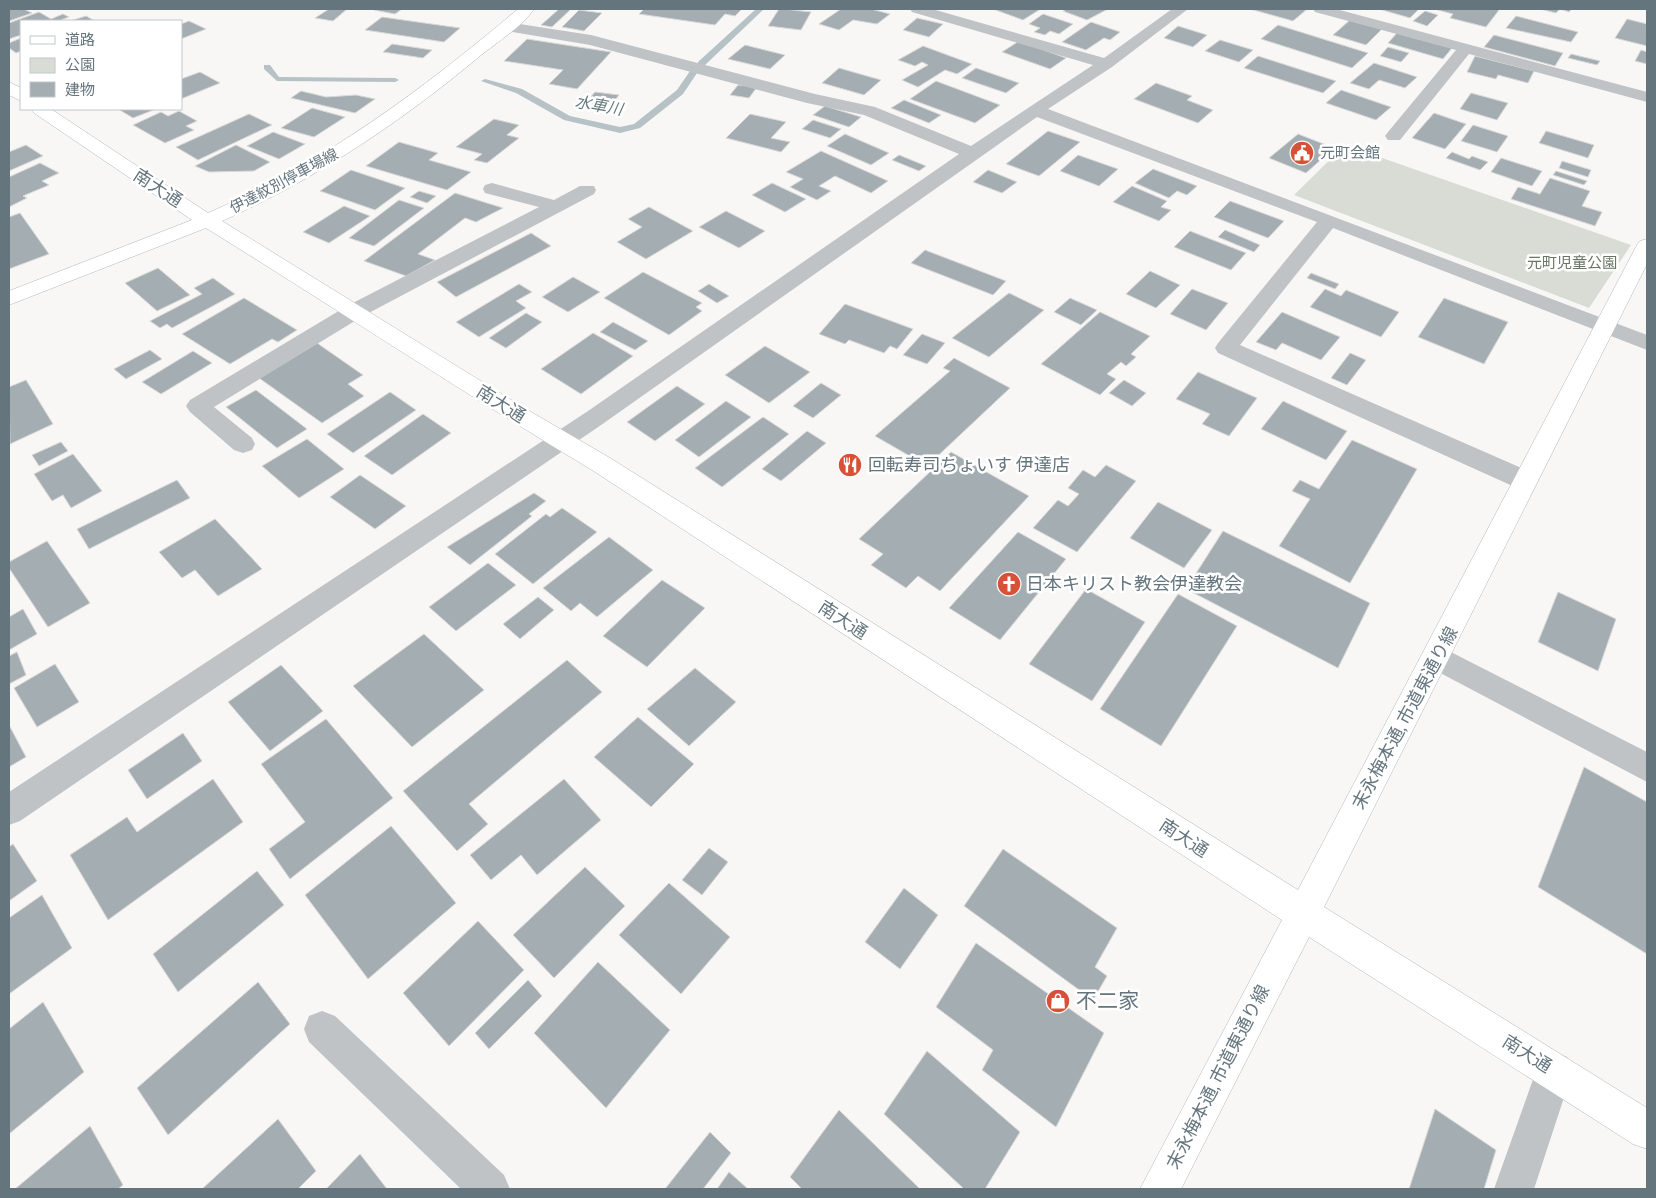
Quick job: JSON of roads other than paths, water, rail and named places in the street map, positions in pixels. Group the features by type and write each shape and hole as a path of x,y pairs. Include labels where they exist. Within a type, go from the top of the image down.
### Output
{"street":[{"name":"伊達紋別停車場線","path":"9,298 209,220 266,193 350,146 423,95 527,9"},
{"path":"917,9 1106,64"},
{"path":"1320,9 1647,97"},
{"path":"9,810 561,441 1035,110 1106,64 1168,12"},
{"path":"506,27 591,40 813,99 869,111 974,154"},
{"path":"1394,136 1466,48"},
{"path":"9,87 20,95"},
{"name":"南大通","path":"41,110 170,198 209,220 561,441 601,464 1302,913 1647,1130"},
{"path":"1035,110 1329,220 1647,343"},
{"path":"492,189 556,206"},
{"path":"243,444 198,406 355,311 587,190"},
{"path":"1329,220 1226,348 1526,481"},
{"name":"末永梅本通, 市道東通り線","path":"1160,1189 1302,913 1437,657 1647,244"},
{"path":"1437,657 1647,768"},
{"path":"322,1029 490,1189"},
{"path":"1514,1189 1554,1070"}],"waterway":[{"name":"水車川","path":"701,64 760,9"},
{"name":"水車川","path":"267,67 277,79 395,80"},
{"name":"水車川","path":"485,81 519,91 567,118 620,130 637,126 680,92 693,73"}],"place":[{"name":"元町会館","path":"1302,153"},
{"name":"回転寿司ちょいす 伊達店","path":"850,465"},
{"name":"日本キリスト教会伊達教会","path":"1009,584"},
{"name":"不二家","path":"1058,1001"}],"park label":[{"name":"元町児童公園","path":"1572,263"}]}
